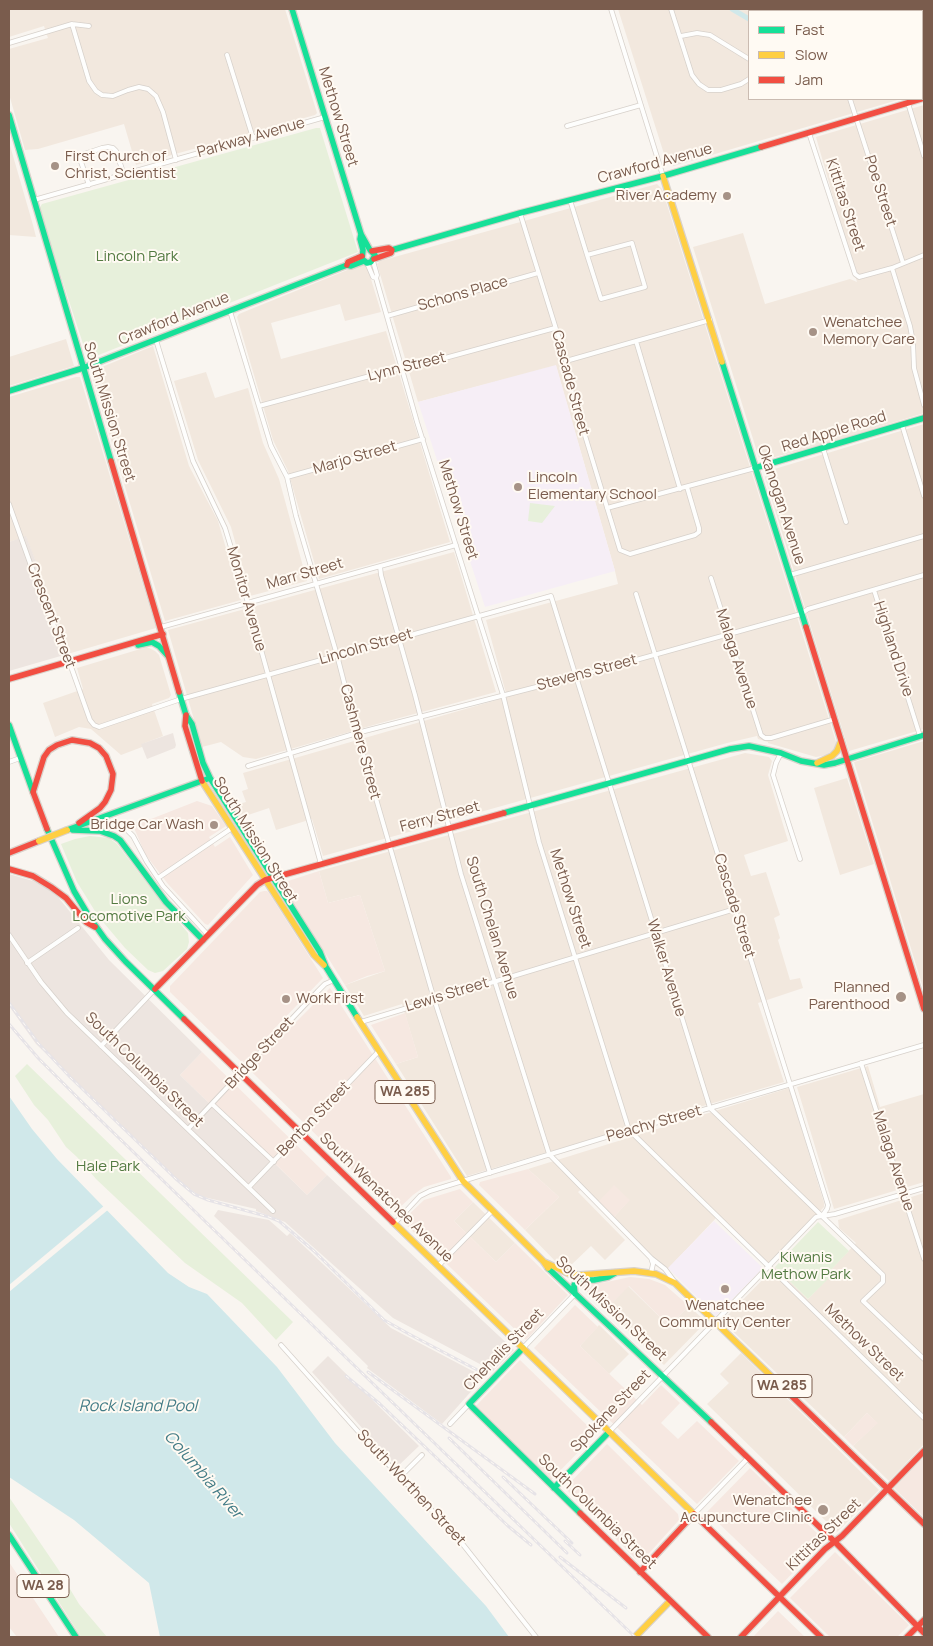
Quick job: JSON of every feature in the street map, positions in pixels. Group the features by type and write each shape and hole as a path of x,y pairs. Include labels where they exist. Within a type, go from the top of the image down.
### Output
{"main road":[{"name":"Methow Street","path":"292,9 361,234 375,255 367,259 360,239 361,234"},
{"name":"Crawford Avenue","path":"9,391 83,368 347,265 348,262 391,253 392,250 520,213 663,176 918,100"},
{"name":"South Mission Street","path":"9,115 181,699 186,715 192,724 210,778 320,952 326,967 360,1022 463,1181 543,1261 550,1272 663,1375 924,1633"},
{"name":"Okanogan Avenue","path":"663,176 790,575 924,1009"},
{"name":"Crawford Avenue","path":"371,251 389,248 392,250"},
{"name":"Red Apple Road","path":"755,468 924,418"},
{"name":"Marr Street","path":"9,679 129,644 162,631"},
{"name":"Marr Street","path":"129,644 134,646 152,642 159,646 170,658"},
{"name":"South Mission Street","path":"186,715 185,726 202,781 314,955 326,967"},
{"name":"South Wenatchee Avenue","path":"9,725 66,875 98,930 120,956 301,1134 821,1637"},
{"name":"Ferry Street","path":"155,990 257,885 265,880 730,749 749,746 781,753 812,764 824,765 922,736"},
{"path":"33,792 44,757 49,750 65,742 80,741 90,743 99,748 106,756 113,774 112,790 100,808 67,830"},
{"path":"812,764 832,756 837,751 841,741"},
{"path":"9,852 210,778"},
{"path":"67,830 100,831 120,840 166,902 203,940"},
{"path":"9,869 33,876 51,887 66,898 86,922 98,930"},
{"name":"WA 285","path":"543,1261 561,1270 580,1275 634,1270 651,1273 675,1283"},
{"path":"575,1294 574,1285 578,1280 594,1280 608,1277 618,1272"},
{"name":"South Chelan Avenue","path":"675,1283 924,1524"},
{"name":"Chehalis Street","path":"469,1404 523,1348"},
{"name":"South Columbia Street","path":"469,1404 708,1637"},
{"name":"Spokane Street","path":"554,1488 609,1432"},
{"name":"Kittitas Street","path":"741,1637 825,1549 888,1489 924,1451"},
{"path":"640,1572 694,1514"},
{"name":"WA 28","path":"9,1535 76,1637"},
{"path":"635,1637 670,1601"},
{"path":"907,1637 924,1620"}],"street":[{"name":"Okanogan Avenue","path":"611,9 663,176"},
{"path":"671,9 692,74 698,84 708,90 721,90 741,84 748,80"},
{"path":"72,24 89,80 96,91 102,95 113,96 139,87 148,89 156,96 163,112 176,160"},
{"path":"9,43 72,24 89,26"},
{"path":"681,36 697,33 710,35 748,58"},
{"path":"227,55 253,138"},
{"name":"Poe Street","path":"850,100 903,263"},
{"path":"908,103 924,156"},
{"path":"567,126 641,105"},
{"name":"Parkway Avenue","path":"33,200 325,117"},
{"name":"Kittitas Street","path":"809,133 854,272 860,276 892,268"},
{"path":"89,184 80,159 81,155 102,148 113,148 116,151 124,175"},
{"path":"570,200 587,255 601,299 645,287 632,243 587,255"},
{"name":"Cascade Street","path":"520,213 566,361 572,393 619,548 623,552 630,554 695,535 699,532 687,487"},
{"path":"924,255 892,268 910,326 915,375 924,405"},
{"name":"Methow Street","path":"367,259 377,276 376,278 423,439 503,695 539,842 629,1130 924,1418"},
{"name":"Schons Place","path":"387,316 538,273"},
{"name":"Cashmere Street","path":"230,311 271,446 287,477 357,733 434,999 490,1174"},
{"path":"566,361 710,320"},
{"name":"Lynn Street","path":"259,406 555,328"},
{"name":"Monitor Avenue","path":"156,340 193,461 222,521 248,603 321,864"},
{"path":"636,341 680,488"},
{"path":"902,424 924,496"},
{"name":"Marjo Street","path":"287,477 423,439"},
{"path":"823,448 846,522"},
{"name":"Red Apple Road","path":"607,508 755,468"},
{"name":"Crescent Street","path":"9,504 45,605 69,661 90,720 96,726"},
{"path":"790,575 924,536"},
{"name":"Marr Street","path":"162,631 248,603 456,545"},
{"name":"South Chelan Avenue","path":"380,566 461,874 549,1154 651,1258 665,1269 675,1283"},
{"name":"Stevens Street","path":"248,766 357,733 575,677 801,614 808,609 924,575"},
{"name":"Malaga Avenue","path":"711,578 760,735 764,738 771,738 834,719"},
{"name":"Highland Drive","path":"874,590 922,736"},
{"name":"Cascade Street","path":"636,594 828,1205 822,1216"},
{"name":"Lincoln Street","path":"96,726 107,726 181,699 551,596"},
{"name":"Walker Avenue","path":"551,596 710,1108 883,1275 883,1282 864,1301 924,1359"},
{"path":"781,753 773,775 800,859"},
{"path":"9,762 20,758"},
{"path":"158,878 232,828"},
{"path":"127,830 133,836 158,878 186,912 208,934"},
{"name":"Lewis Street","path":"360,1022 735,909"},
{"path":"27,963 78,928"},
{"name":"South Columbia Street","path":"9,936 27,963 64,1009 274,1211"},
{"name":"Bridge Street","path":"188,1129 318,991 325,984 334,980"},
{"name":"Ferry Street","path":"101,1046 155,990"},
{"name":"Peachy Street","path":"395,1223 420,1196 430,1191 629,1130 924,1045"},
{"name":"Benton Street","path":"249,1187 379,1051"},
{"name":"Malaga Avenue","path":"861,1063 924,1260"},
{"path":"212,1104 274,1162"},
{"name":"Spokane Street","path":"609,1432 816,1217 835,1214 924,1188"},
{"path":"438,1266 492,1211"},
{"path":"651,1258 653,1264 651,1273"},
{"name":"Chehalis Street","path":"523,1348 575,1294"},
{"name":"South Worthen Street","path":"281,1344 400,1477 457,1537 536,1637"},
{"name":"Chehalis Street","path":"450,1424 469,1404"},
{"path":"400,1477 422,1454"},
{"path":"694,1514 748,1458"}],"shaded area":[{"path":"9,9 285,9 317,113 136,165 124,124 38,149 25,150 9,94 9,49 48,38 44,26 9,37"},
{"path":"618,9 924,9 923,92 923,10 748,10 748,100 898,100 698,159 694,149 665,157"},
{"path":"924,105 924,413 827,443 764,460 759,458 693,247 743,233 765,304 850,279 857,282 816,137"},
{"path":"9,142 33,225 36,237 9,235"},
{"path":"694,149 698,159 673,166 665,157"},
{"path":"657,184 662,189 837,745 827,755 816,757 768,743 758,739 757,736 323,856 312,819 276,830 269,808 239,818 232,806 246,802 242,791 248,789 243,773 507,697 486,620 618,584 556,366 418,402 377,264 380,261"},
{"path":"362,264 367,266 381,312 345,321 340,304 271,323 281,359 386,331 450,542 319,579 288,471 273,440 237,317 239,314"},
{"path":"66,339 74,366 9,386 9,357"},
{"path":"153,346 189,466 218,521 241,600 165,621 92,376 97,369"},
{"name":"Lincoln Elementary School","path":"556,365 615,571 485,607 418,402"},
{"path":"206,372 215,398 248,388 263,443 279,479 307,581 250,596 231,527 198,460 174,381"},
{"path":"80,377 156,628 71,653 26,537 9,542 9,397"},
{"path":"924,424 924,729 849,751 765,477 768,471"},
{"path":"26,536 71,653 9,671 9,542"},
{"path":"454,552 496,692 256,759 243,757 221,742 202,747 168,630"},
{"path":"147,647 159,655 171,695 169,698 152,704 163,736 121,755 91,729 79,727 55,737 43,703 83,689 77,668"},
{"path":"173,733 175,748 147,759 141,744"},
{"path":"924,741 924,991 854,762"},
{"path":"745,753 769,757 772,761 768,775 788,841 744,855 751,876 766,872 780,915 774,918 780,938 778,940 790,980 800,978 803,988 758,1003 784,1082 467,1176 396,1064 418,1057 402,1004 364,1016 345,985 385,971 360,895 328,903 319,871"},
{"path":"847,778 874,864 840,875 814,788"},
{"path":"197,801 212,806 226,826 209,837 215,847 230,837 253,875 208,925 168,884 145,854 132,823 151,819"},
{"path":"319,871 328,903 360,895 385,971 345,985 284,887 285,882"},
{"path":"9,874 33,881 58,897 109,960 202,1052 180,1075 214,1108 216,1106 307,1195 327,1175 514,1350 493,1371 393,1318 285,1222 256,1211 256,1209 199,1196 177,1179 36,1044 9,1006"},
{"path":"260,892 269,893 323,978 273,1030 281,1037 330,988 451,1177 451,1179 424,1187 395,1212 170,992 170,986"},
{"path":"405,1013 418,1057 396,1064 371,1025"},
{"path":"202,1052 327,1175 307,1195 217,1106 214,1108 180,1075"},
{"path":"868,1066 880,1107 924,1094 924,1182 834,1209 797,1087"},
{"path":"789,1088 824,1207 769,1265 717,1217 666,1271 614,1217 629,1200 598,1202 583,1188 578,1192 625,1240 605,1260 591,1246 568,1268 558,1264 525,1230 559,1197 528,1169"},
{"path":"528,1169 559,1197 525,1230 479,1185 480,1182"},
{"path":"614,1185 630,1200 614,1217 598,1202"},
{"path":"460,1189 473,1202 454,1221 496,1262 515,1243 568,1295 526,1340 402,1221 424,1200"},
{"path":"924,1193 924,1444 889,1481 853,1446 877,1423 867,1413 844,1437 722,1321 775,1267 808,1299 829,1277 826,1275 856,1243 839,1228 838,1220"},
{"path":"473,1202 515,1243 496,1262 454,1221"},
{"path":"218,1210 269,1220 287,1236 290,1233 391,1328 484,1377 442,1424 367,1368 368,1366 214,1216"},
{"path":"714,1221 763,1268 716,1316 668,1268"},
{"path":"630,1277 649,1279 665,1285 689,1306 669,1326 629,1286 606,1309 579,1285 580,1283 602,1283"},
{"path":"628,1286 669,1326 689,1306 706,1322 664,1365 606,1309"},
{"path":"575,1305 598,1327 580,1346 642,1405 661,1385 680,1403 661,1423 678,1439 697,1421 739,1461 697,1504 534,1348"},
{"path":"599,1325 629,1354 609,1374 580,1346"},
{"path":"741,1353 879,1490 837,1532 707,1404 729,1383 720,1374"},
{"path":"328,1356 419,1446 397,1467 312,1372"},
{"path":"520,1360 596,1434 551,1480 475,1407"},
{"path":"867,1413 878,1423 853,1446 844,1437"},
{"path":"607,1444 678,1514 679,1520 642,1561 639,1558 636,1559 565,1488"},
{"path":"924,1457 924,1517 894,1488"},
{"path":"750,1468 824,1540 782,1584 707,1512"},
{"path":"835,1552 909,1625 897,1637 830,1637 790,1598"},
{"path":"9,1562 59,1637 17,1637 9,1627"},
{"path":"778,1611 805,1637 753,1637"}],"green space":[{"name":"Lincoln Park","path":"320,128 358,252 91,358 87,356 39,209 42,204"},
{"path":"530,503 555,506 542,523 528,521"},
{"name":"Lions Locomotive Park","path":"90,836 109,838 117,844 188,933 189,942 187,949 163,971 155,973 148,970 125,948 98,916 77,882 61,844"},
{"name":"Hale Park","path":"27,1064 293,1322 276,1340 242,1303 185,1263 96,1179 66,1147 15,1076"},
{"name":"Kiwanis Methow Park","path":"818,1222 849,1251 826,1275 829,1278 808,1299 775,1267"},
{"path":"9,1497 58,1569 79,1604 107,1637 81,1637 9,1523"}],"water":[{"name":"Rock Island Pool","path":"9,1096 32,1129 57,1159 168,1273 189,1287 207,1294 277,1367 335,1443 486,1606 509,1637 160,1637 149,1583 74,1520 9,1477"}],"pier":[{"path":"105,1205 109,1209 9,1292 9,1285"}],"waterway":[{"path":"732,9 748,18"}],"railway":[{"path":"9,1003 38,1043 70,1077 194,1194 279,1221 314,1251 384,1320 485,1374"},
{"path":"9,1024 39,1059 90,1110 635,1637"},
{"path":"368,1372 535,1494"},
{"path":"346,1376 380,1404 508,1526 531,1545"},
{"path":"449,1438 567,1553"},
{"path":"503,1477 572,1543"},
{"path":"565,1541 580,1555"},
{"path":"560,1557 626,1608"}],"traffic: fast":[{"path":"292,9 361,234 375,255 371,262 367,263 362,259 361,234"},
{"path":"9,115 111,461"},
{"path":"392,250 520,213 663,176 761,147"},
{"path":"9,391 83,368 347,265 351,266 364,261"},
{"path":"722,362 806,627"},
{"path":"755,468 924,418"},
{"path":"138,645 152,642 159,646 168,656"},
{"path":"179,692 210,778"},
{"path":"9,725 33,792"},
{"path":"504,813 730,749 749,746 781,753 801,761 824,765 924,735"},
{"path":"67,830 210,778 320,952 326,967 357,1017"},
{"path":"47,829 74,891 105,939 184,1019"},
{"path":"73,830 100,831 120,840 166,902 203,940"},
{"path":"548,1268 711,1422"},
{"path":"575,1294 574,1285 578,1280 594,1280 608,1277 615,1273"},
{"path":"523,1348 469,1404 580,1513"},
{"path":"554,1488 609,1432"},
{"path":"9,1535 76,1637"}],"traffic: slow":[{"path":"663,176 722,362"},
{"path":"817,763 832,756 837,751 841,741"},
{"path":"202,781 314,955 324,965"},
{"path":"39,841 67,830"},
{"path":"357,1017 463,1181 548,1268"},
{"path":"393,1222 694,1514"},
{"path":"544,1262 570,1274 634,1271 656,1274 675,1283 773,1378"},
{"path":"635,1637 670,1601"}],"traffic: jam":[{"path":"761,147 917,100"},
{"path":"372,251 389,248 392,250 391,253 374,259"},
{"path":"347,265 348,262 362,256"},
{"path":"111,461 179,692"},
{"path":"806,627 924,1009"},
{"path":"9,679 163,634"},
{"path":"186,715 185,726 202,781"},
{"path":"47,829 33,792 44,757 49,750 72,740 90,743 99,748 106,756 113,774 111,790 105,802 100,808 79,823"},
{"path":"155,989 257,885 265,880 504,813"},
{"path":"9,853 39,841"},
{"path":"9,869 33,876 51,887 66,898 86,922 95,927"},
{"path":"184,1019 393,1222"},
{"path":"773,1378 924,1524"},
{"path":"711,1422 835,1542 924,1633"},
{"path":"741,1637 825,1549 842,1536 924,1451"},
{"path":"580,1513 708,1637"},
{"path":"640,1572 694,1514 821,1637"},
{"path":"907,1637 924,1620"}],"place":[{"name":"First Church of Christ, Scientist","path":"55,166"},
{"name":"River Academy","path":"727,196"},
{"name":"Wenatchee Memory Care","path":"813,332"},
{"name":"Lincoln Elementary School","path":"518,487"},
{"name":"Bridge Car Wash","path":"214,825"},
{"name":"Planned Parenthood","path":"901,997"},
{"name":"Work First","path":"286,999"},
{"name":"Wenatchee Community Center","path":"725,1289"},
{"name":"Wenatchee Acupuncture Clinic","path":"823,1510"}],"water label":[{"name":"Columbia River","path":"203,1475"}]}
